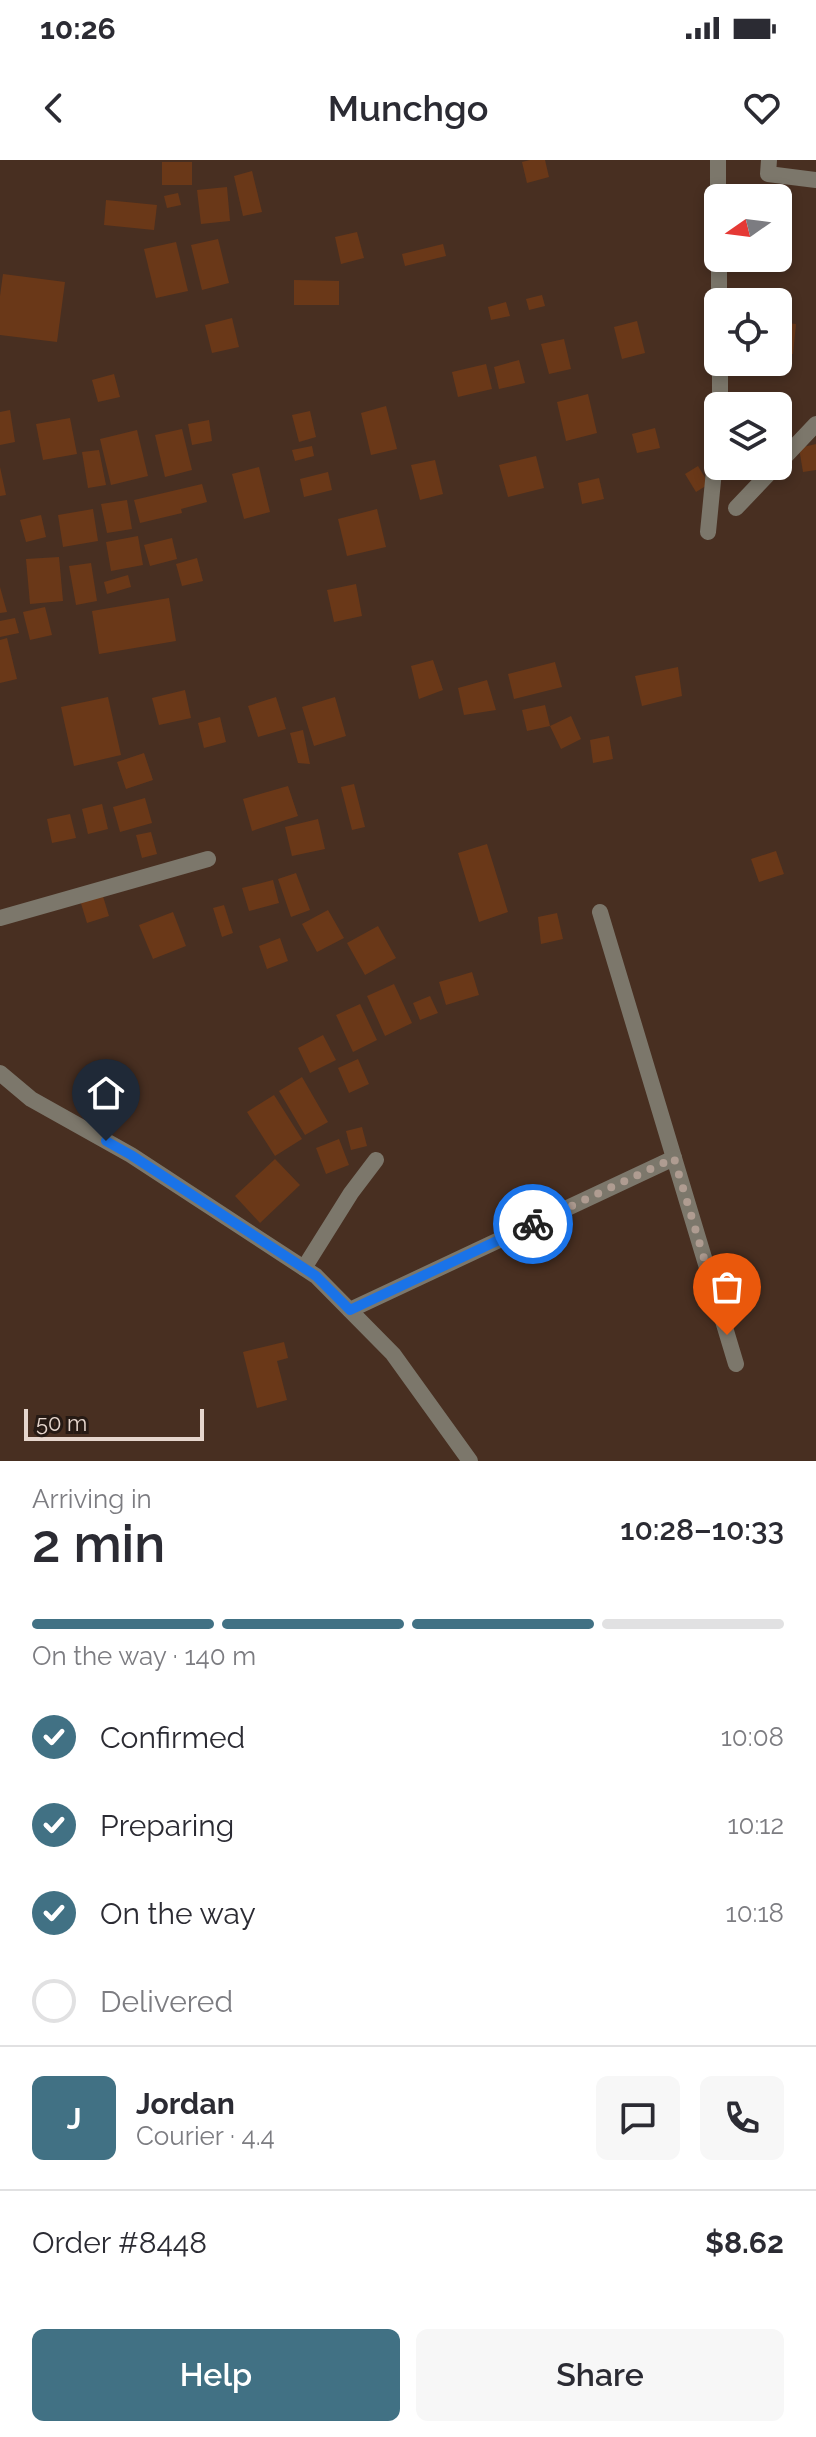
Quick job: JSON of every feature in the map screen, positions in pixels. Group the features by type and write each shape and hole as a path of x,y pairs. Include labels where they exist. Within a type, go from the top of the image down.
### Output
{"street":[{"path":"718,160 718,184"},
{"path":"769,160 768,174 816,180"},
{"path":"792,449 816,424"},
{"path":"708,532 713,480"},
{"path":"736,508 763,480"},
{"path":"0,918 208,859"},
{"path":"600,912 736,1364"},
{"path":"0,1073 31,1099 131,1155 316,1276 393,1354 470,1461"},
{"path":"350,1310 674,1158"},
{"path":"304,1268 351,1193 376,1160"}],"building":[{"path":"545,160 549,177 527,183 522,162"},
{"path":"162,162 192,162 192,185 162,185"},
{"path":"252,171 262,212 243,216 234,176"},
{"path":"227,187 230,221 201,224 197,190"},
{"path":"178,193 181,205 167,208 164,196"},
{"path":"106,200 157,205 154,230 104,225"},
{"path":"357,232 364,258 341,264 335,237"},
{"path":"218,239 229,283 202,290 191,245"},
{"path":"176,242 188,291 156,298 144,249"},
{"path":"443,244 446,256 405,266 402,254"},
{"path":"3,274 65,282 57,342 0,335"},
{"path":"294,280 339,281 339,305 294,305"},
{"path":"542,295 545,306 529,310 526,299"},
{"path":"506,302 510,316 491,320 488,307"},
{"path":"232,318 239,347 212,353 205,325"},
{"path":"637,321 645,353 622,359 614,327"},
{"path":"792,324 796,324 792,354"},
{"path":"564,339 571,369 549,374 541,344"},
{"path":"519,360 525,383 499,389 494,367"},
{"path":"486,364 492,389 458,397 452,372"},
{"path":"114,374 120,397 98,402 92,380"},
{"path":"588,394 597,433 566,441 557,402"},
{"path":"386,406 397,449 371,455 361,413"},
{"path":"10,410 15,442 0,445 0,412"},
{"path":"310,411 316,437 299,442 292,415"},
{"path":"70,418 77,454 43,460 36,424"},
{"path":"209,420 212,441 192,445 188,424"},
{"path":"655,428 660,448 637,453 632,434"},
{"path":"182,429 192,470 165,477 155,435"},
{"path":"137,430 148,476 111,485 100,439"},
{"path":"816,444 816,470 803,472 799,448"},
{"path":"312,446 314,456 295,461 292,450"},
{"path":"99,450 106,485 88,488 82,452"},
{"path":"536,456 544,488 508,497 499,465"},
{"path":"435,460 443,494 420,500 411,465"},
{"path":"698,466 709,484 696,492 685,474"},
{"path":"0,467 6,495 0,496"},
{"path":"259,467 270,512 244,519 232,474"},
{"path":"328,472 332,490 304,497 300,479"},
{"path":"599,478 604,499 582,504 578,483"},
{"path":"202,484 207,502 181,509 182,513 140,523 134,500"},
{"path":"127,500 132,529 107,533 101,504"},
{"path":"93,509 98,541 63,547 58,515"},
{"path":"377,509 386,547 347,556 338,519"},
{"path":"41,515 46,537 26,542 20,520"},
{"path":"138,536 143,565 111,571 106,542"},
{"path":"172,538 177,559 150,566 144,545"},
{"path":"59,557 63,601 30,604 26,559"},
{"path":"197,558 203,581 182,586 176,564"},
{"path":"91,563 97,601 76,605 69,566"},
{"path":"128,575 131,587 107,594 104,582"},
{"path":"356,584 362,616 334,622 327,590"},
{"path":"0,587 7,612 0,613"},
{"path":"169,598 176,641 99,654 92,611"},
{"path":"45,607 52,635 30,640 23,612"},
{"path":"15,618 19,633 0,637 0,621"},
{"path":"7,638 17,679 0,683 0,640"},
{"path":"433,660 443,690 419,699 411,666"},
{"path":"555,662 562,687 514,699 508,674"},
{"path":"678,667 682,696 642,706 635,676"},
{"path":"487,680 496,710 464,715 458,688"},
{"path":"185,690 191,718 159,725 152,698"},
{"path":"108,697 121,755 74,766 61,707"},
{"path":"276,697 286,729 258,737 248,706"},
{"path":"335,697 346,736 314,746 302,707"},
{"path":"545,705 550,726 527,731 522,710"},
{"path":"571,716 581,739 561,749 550,726"},
{"path":"220,717 226,742 204,748 198,723"},
{"path":"303,730 310,764 298,763 290,733"},
{"path":"609,736 613,759 593,763 590,740"},
{"path":"144,753 153,780 126,789 117,762"},
{"path":"354,784 365,827 352,830 341,787"},
{"path":"288,786 298,816 252,831 243,799"},
{"path":"145,798 152,823 120,832 113,807"},
{"path":"102,804 108,829 88,834 82,809"},
{"path":"70,814 76,838 52,843 47,819"},
{"path":"318,819 325,849 292,856 285,827"},
{"path":"151,832 157,854 142,858 136,835"},
{"path":"487,844 508,912 479,922 458,853"},
{"path":"776,851 784,874 759,882 751,859"},
{"path":"296,873 310,910 291,917 278,879"},
{"path":"273,880 279,903 249,911 242,888"},
{"path":"102,893 109,916 87,923 80,900"},
{"path":"224,905 233,933 222,937 213,908"},
{"path":"328,910 344,938 317,952 302,924"},
{"path":"173,912 186,946 153,959 139,925"},
{"path":"557,913 563,939 541,944 538,917"},
{"path":"378,926 396,958 365,975 347,943"},
{"path":"280,938 288,961 267,969 259,946"},
{"path":"472,972 479,995 446,1005 439,982"},
{"path":"394,984 412,1023 385,1036 367,996"},
{"path":"430,996 438,1013 420,1020 413,1003"},
{"path":"360,1004 377,1040 353,1052 336,1015"},
{"path":"323,1035 336,1060 310,1073 298,1048"},
{"path":"358,1059 369,1084 349,1093 338,1068"},
{"path":"302,1077 328,1122 305,1135 279,1091"},
{"path":"274,1095 302,1139 275,1156 247,1112"},
{"path":"362,1127 367,1146 351,1150 346,1131"},
{"path":"339,1139 349,1165 326,1174 316,1148"},
{"path":"275,1159 300,1185 260,1223 235,1196"},
{"path":"284,1342 288,1358 277,1361 287,1400 257,1408 243,1352"}],"way so far":[{"path":"533,1224 674,1158 727,1335"}],"route":[{"path":"106,1141 316,1276 350,1310 533,1224"}]}
